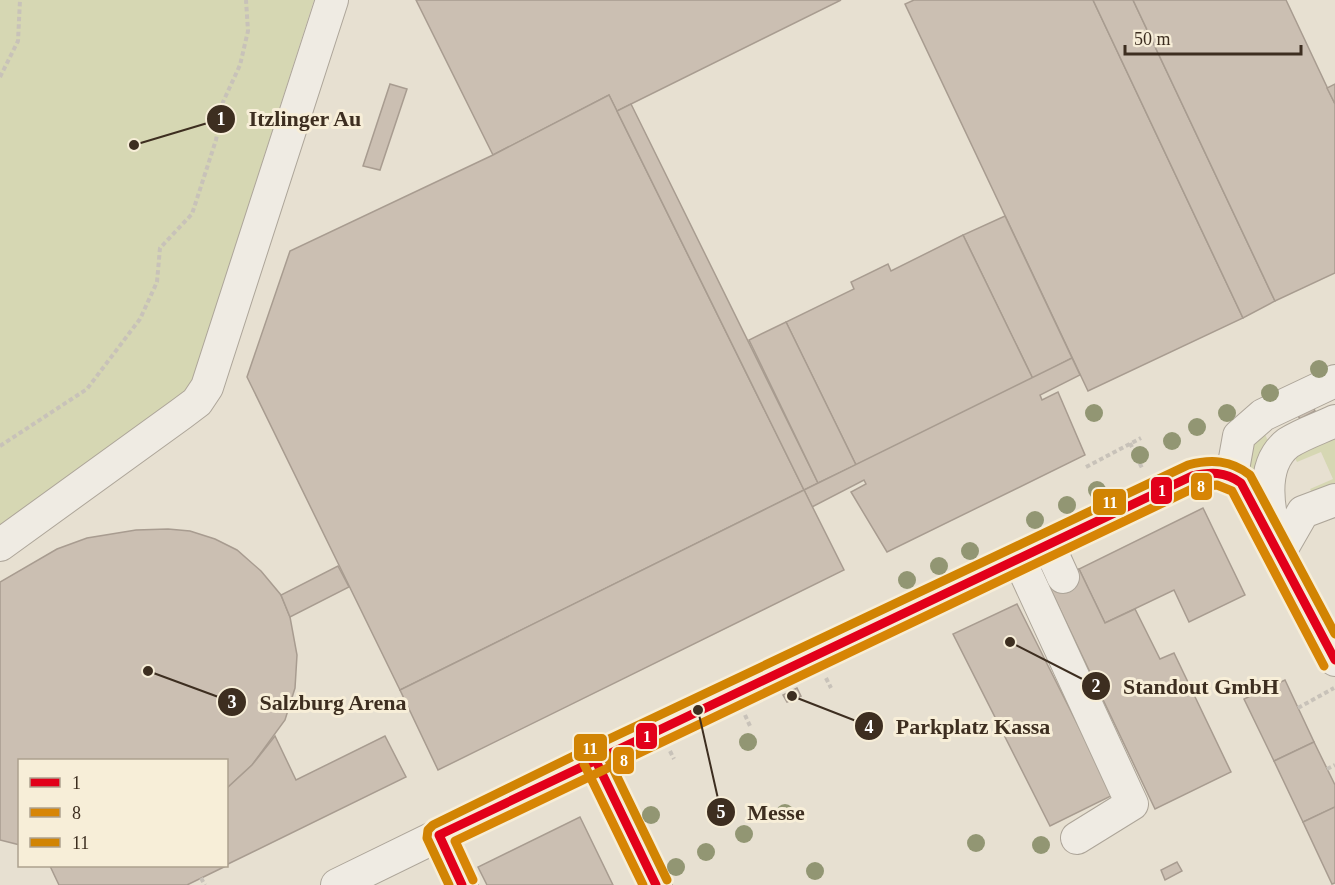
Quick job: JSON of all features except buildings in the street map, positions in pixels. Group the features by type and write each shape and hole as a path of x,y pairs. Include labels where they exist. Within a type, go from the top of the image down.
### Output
{"street":[{"path":"0,545 197,402 207,387 332,0"},
{"path":"1218,474 1239,436 1263,415 1335,381"},
{"path":"1279,554 1270,512 1269,496 1273,458 1289,443 1335,420"},
{"path":"337,885 595,759 1192,476 1218,474 1241,483 1335,660"},
{"path":"1279,554 1303,512 1335,500"},
{"path":"1048,544 1063,577"},
{"path":"1019,559 1132,804 1077,837"},
{"path":"595,759 656,885"},
{"path":"439,835 462,885"}],"path":[{"path":"0,77 18,41 20,0"},
{"path":"0,447 87,389 140,319 156,282 160,248 192,214 216,140 223,102 240,65 248,31 246,0"},
{"path":"1086,467 1142,438"},
{"path":"1130,443 1144,471"},
{"path":"1298,708 1335,687"},
{"path":"1327,769 1335,765"},
{"path":"201,878 205,885"}],"green space":[{"path":"0,0 314,0 221,291 194,394 0,529"},
{"path":"1263,430 1268,441 1258,458 1255,477 1249,474 1247,460 1251,446"},
{"path":"1335,436 1335,484 1312,493 1310,489 1333,479 1321,452 1297,462 1294,456"}],"transit line":[{"name":"11","path":"449,885 427,838 428,830 433,825 590,748 1188,465 1220,462 1236,466 1250,475 1335,634"},
{"name":"1","path":"462,885 439,835 1192,476 1217,473 1229,476 1241,483 1335,660"},
{"name":"8","path":"473,880 455,841 1196,487 1217,485 1232,491 1324,666"},
{"name":"11","path":"606,754 667,880"},
{"name":"1","path":"595,759 656,885"},
{"name":"8","path":"584,764 643,885"}],"place":[{"name":"Itzlinger Au","path":"134,145"},
{"name":"Standout GmbH","path":"1010,642"},
{"name":"Salzburg Arena","path":"148,671"},
{"name":"Parkplatz Kassa","path":"792,696"},
{"name":"Messe","path":"698,710"}]}
